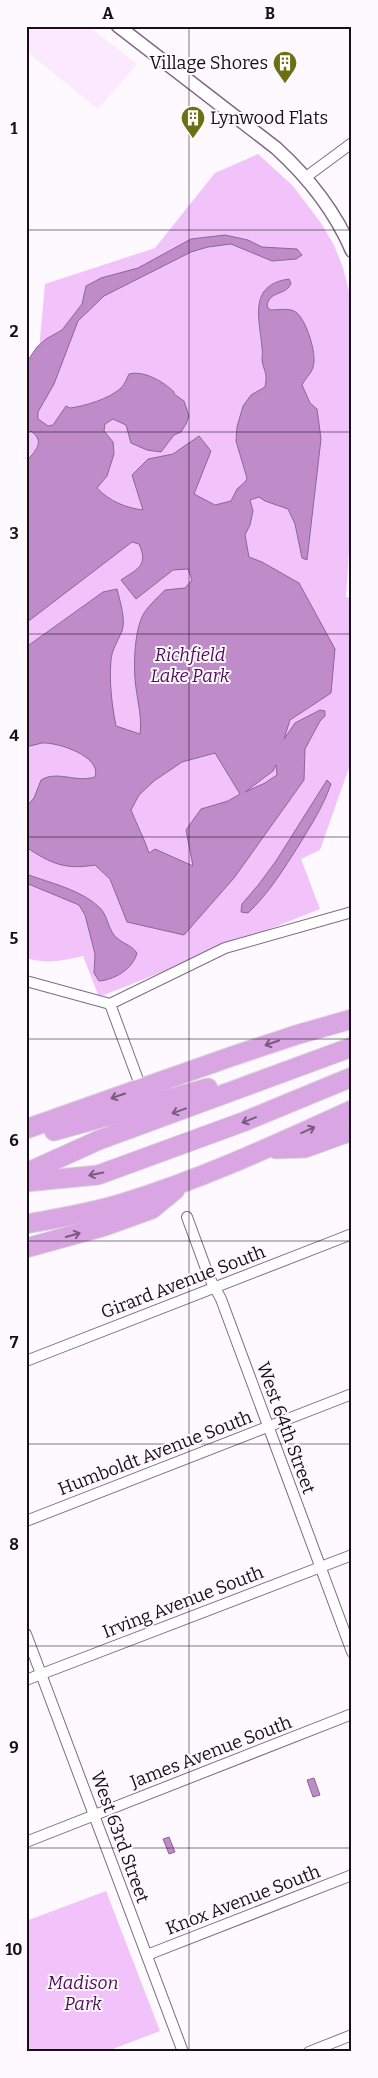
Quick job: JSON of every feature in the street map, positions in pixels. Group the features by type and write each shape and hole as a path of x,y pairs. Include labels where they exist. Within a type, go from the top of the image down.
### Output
{"highway":[{"path":"296,1035 321,1022 352,1010"},
{"path":"26,1129 296,1035 352,1019"},
{"path":"26,1138 346,1049"},
{"path":"26,1172 99,1140 346,1049"},
{"path":"26,1182 98,1175 243,1122 352,1077"},
{"path":"26,1224 89,1212 123,1203 185,1182 352,1110"},
{"path":"264,1149 305,1148 352,1131"},
{"path":"26,1248 102,1227 152,1209 185,1182"}],"street":[{"path":"118,26 276,148 306,177 337,221 352,251"},
{"path":"306,177 352,143"},
{"path":"26,981 110,1004 225,948 352,912"},
{"path":"110,1004 137,1077"},
{"name":"West 64th Street","path":"187,1217 352,1652"},
{"name":"Girard Avenue South","path":"26,1361 352,1234"},
{"name":"Humboldt Avenue South","path":"26,1521 352,1394"},
{"name":"Irving Avenue South","path":"26,1680 352,1555"},
{"name":"West 63rd Street","path":"26,1634 182,2052"},
{"name":"James Avenue South","path":"26,1842 352,1714"},
{"name":"Knox Avenue South","path":"146,1955 352,1875"},
{"path":"309,2052 352,2035"}],"shaded area":[{"path":"28,26 92,26 91,28 137,64 98,109 26,51 26,29"},
{"path":"225,235 248,240 262,247 297,249 302,255 296,259 272,261 231,244 208,247 191,252 104,296 78,321 54,384 38,412 38,419 48,426 53,425 66,406 70,408 83,406 116,392 125,383 129,374 147,375 165,384 184,401 189,416 186,424 181,432 174,435 161,452 147,450 131,443 126,425 113,419 105,424 104,431 113,442 114,454 107,476 97,488 107,497 118,503 130,508 143,510 132,475 148,459 173,454 199,436 211,451 194,494 215,505 231,501 237,489 247,478 236,441 237,427 243,406 251,395 265,387 266,382 262,360 259,315 261,296 267,288 289,279 291,283 289,287 271,297 267,306 270,310 288,310 298,314 308,333 313,349 313,368 302,385 310,403 317,409 321,439 307,560 302,558 295,524 288,509 259,497 250,500 253,511 250,525 245,535 249,557 262,562 299,583 335,649 331,693 290,720 284,739 295,723 320,710 325,711 325,716 320,721 305,749 304,780 234,878 184,935 127,922 110,879 95,865 76,867 59,864 43,858 26,847 26,807 34,798 41,780 54,776 81,779 95,777 95,769 92,763 85,757 58,745 42,743 26,747 26,645 29,645 103,592 117,589 122,610 123,627 111,660 113,710 116,726 140,734 135,660 136,639 141,620 144,613 165,590 185,588 192,580 188,569 173,570 136,599 121,580 136,570 142,562 142,551 139,544 132,542 26,623 26,462 38,447 38,439 31,431 26,434 26,363 37,347 46,339 62,330 82,304 86,286 101,278 138,268 191,239","holes":["215,753 240,794 228,801 201,809 186,830 193,866 155,849 149,853 131,810 139,795 154,781 182,762","276,765 277,775 245,792 273,771"]},
{"path":"327,780 331,784 324,800 287,863 256,905 248,913 241,912 242,904 276,861"},
{"path":"26,874 76,892 94,902 103,912 115,936 137,953 127,969 117,976 99,981 94,973 95,954 85,915 79,905 26,883"},
{"path":"314,1778 320,1795 313,1797 307,1780"},
{"path":"169,1837 175,1852 169,1854 163,1839"}],"green space":[{"name":"Richfield Lake Park","path":"258,154 293,186 321,223 334,245 343,268 352,306 352,507 346,597 352,598 352,759 320,850 301,859 320,909 99,997 83,956 54,961 26,958 26,421 33,416 45,284 155,248 215,173"},
{"name":"Madison Park","path":"106,1891 160,2031 105,2052 26,2052 26,1921"}],"place":[{"name":"Village Shores","path":"285,84"},
{"name":"Lynwood Flats","path":"193,139"}]}
